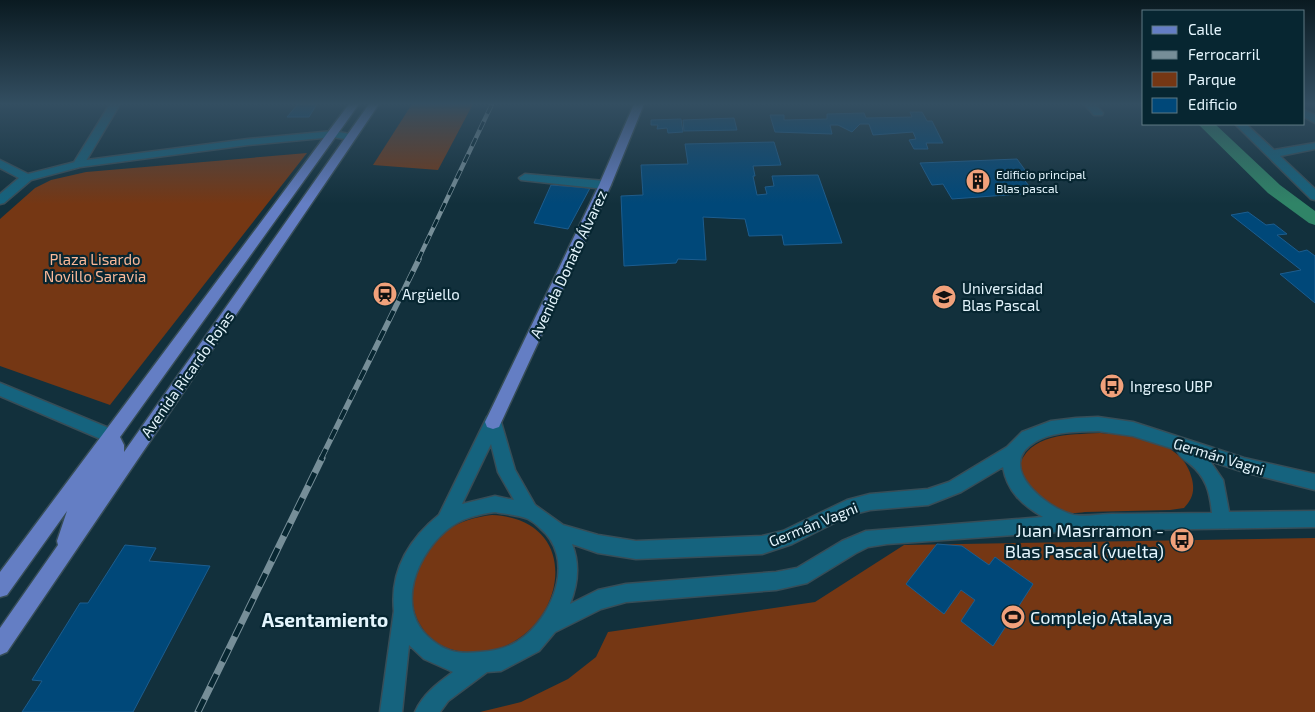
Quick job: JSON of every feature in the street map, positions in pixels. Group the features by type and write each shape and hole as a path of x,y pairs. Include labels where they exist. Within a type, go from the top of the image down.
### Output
{"main road":[{"path":"79,164 95,137"},
{"path":"0,200 27,178 79,164 299,137"},
{"name":"Avenida Ricardo Rojas","path":"0,588 331,137"},
{"name":"Avenida Ricardo Rojas","path":"0,645 350,137"},
{"name":"Avenida Donato Álvarez","path":"445,520 605,185 625,137"},
{"path":"1254,137 1315,196"},
{"path":"1271,154 1315,146"},
{"path":"0,163 27,178"},
{"path":"526,178 605,185"},
{"path":"0,389 110,436 116,445 115,456 73,517 62,555"},
{"path":"493,422 507,472 529,510"},
{"name":"Germán Vagni","path":"556,531 598,544 636,550 762,545 786,538 847,508 870,502 928,497 955,487 1013,452 1028,437 1051,428 1076,425 1098,424 1133,429 1244,465 1315,482"},
{"path":"1158,438 1184,450 1211,472 1218,491 1221,521"},
{"path":"1013,452 1011,468 1022,491 1036,504 1072,523"},
{"path":"391,712 403,611 403,582 407,567 423,541 445,520 482,506 507,504 529,510 539,516 556,531 566,551 569,573 562,607 551,624 537,639 520,651 501,660 482,664 462,664 443,659 428,650 415,637 403,611"},
{"path":"551,624 598,600 626,593 776,581 800,577 849,547 866,539 961,530 1072,523 1315,519"},
{"path":"426,712 441,694 482,664"}],"green space":[{"path":"391,137 455,137 438,170 373,165"},
{"name":"Plaza Lisardo Novillo Saravia","path":"307,153 110,405 0,366 0,219 35,188 51,180 86,172"},
{"path":"1100,433 1141,438 1155,442 1179,456 1187,466 1192,479 1193,488 1189,502 1184,508 1170,510 1072,513 1061,512 1044,504 1018,469 1023,457 1031,448 1051,438 1075,434"},
{"path":"492,515 524,522 544,538 554,559 554,584 546,608 530,630 507,645 478,652 463,652 450,649 441,645 427,634 418,620 413,604 416,572 423,556 433,542 446,531 468,520"},
{"name":"Complejo Atalaya","path":"1315,538 1315,712 480,712 521,702 568,679 596,657 608,632 815,602 904,545"}],"building":[{"path":"915,137 940,137 943,143 926,143 928,149 914,149 909,140 916,139"},
{"path":"774,142 781,165 753,166 757,195 767,194 765,187 774,186 772,176 818,175 842,243 784,245 782,235 749,236 745,219 703,217 706,260 678,259 676,263 624,266 621,196 643,195 641,165 688,164 685,144"},
{"name":"Edificio principal Blas pascal","path":"1017,159 1030,177 1023,178 1034,193 952,199 943,184 932,185 920,163"},
{"path":"551,185 590,188 568,229 534,223"},
{"path":"1248,212 1266,225 1274,224 1287,234 1277,235 1299,252 1307,250 1315,256 1315,303 1280,274 1301,270 1231,215"},
{"path":"937,544 962,546 989,565 995,557 1033,584 993,646 961,621 975,600 961,590 944,614 906,584"},
{"path":"125,545 156,548 149,561 210,566 133,712 22,712 42,681 32,680 80,603 88,603"}],"waterway":[{"path":"1220,137 1274,189 1315,219"}],"railway":[{"path":"418,260 476,137"},
{"path":"321,459 419,259"},
{"path":"198,712 322,458"}],"place":[{"name":"Edificio principal Blas pascal","path":"978,181"},
{"name":"Argüello","path":"385,294"},
{"name":"Universidad Blas Pascal","path":"944,297"},
{"name":"Ingreso UBP","path":"1112,386"},
{"name":"Juan Masrramon - Blas Pascal (vuelta)","path":"1182,540"},
{"name":"Complejo Atalaya","path":"1013,617"}],"district":[{"name":"Asentamiento","path":"325,619"}]}
